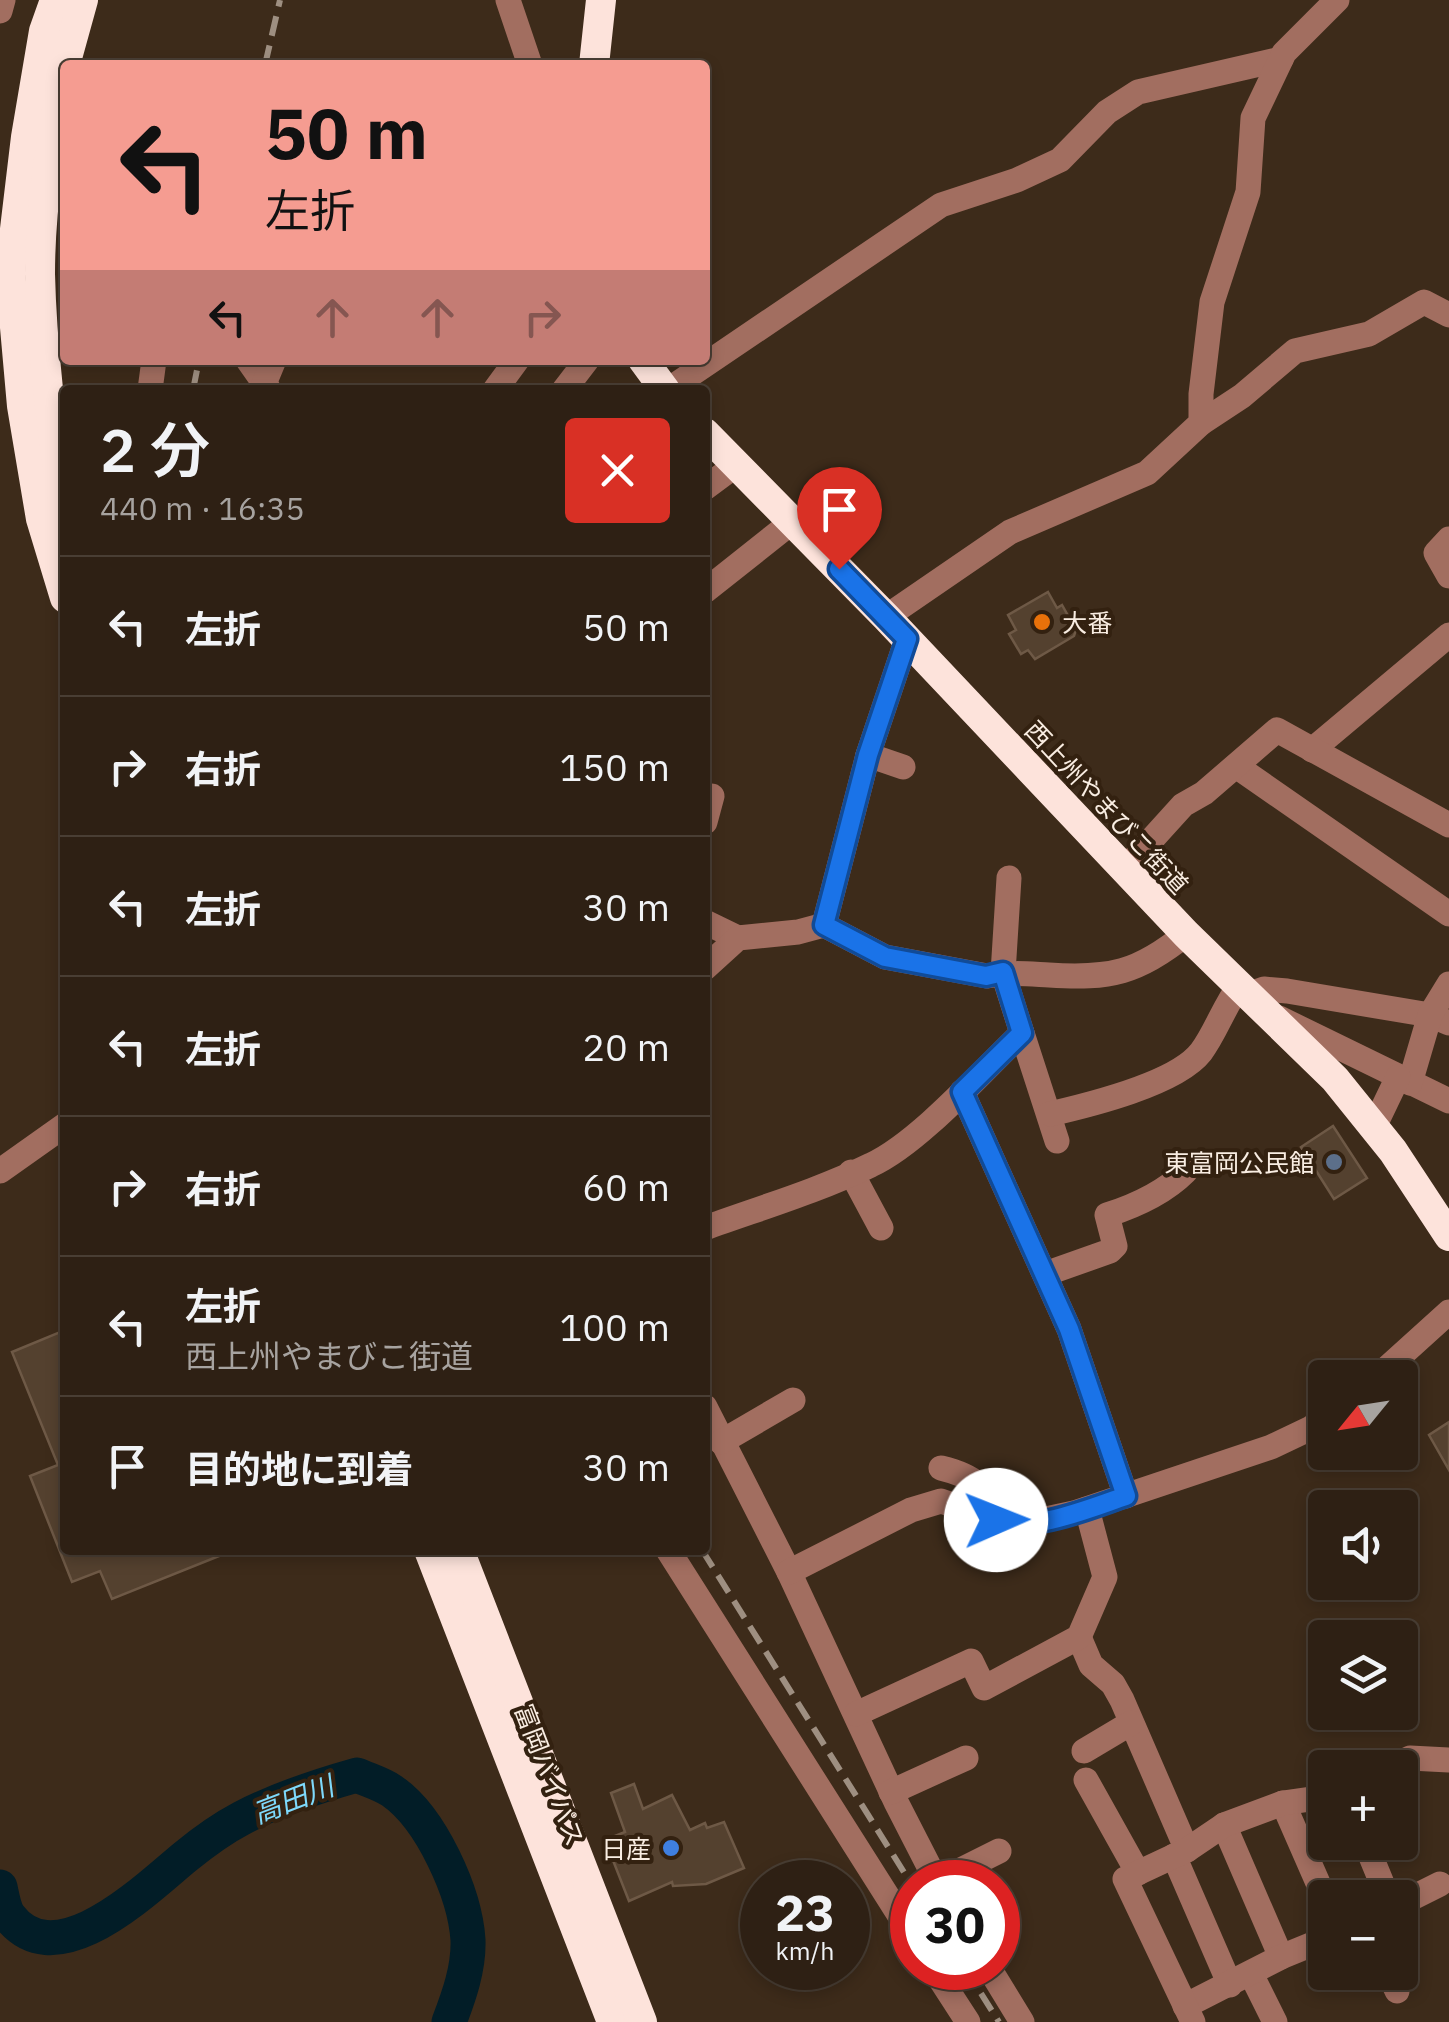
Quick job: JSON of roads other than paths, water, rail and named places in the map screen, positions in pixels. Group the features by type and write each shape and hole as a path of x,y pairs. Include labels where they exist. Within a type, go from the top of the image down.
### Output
{"highway":[{"path":"55,0 44,31 26,138 29,271 22,406 41,519 60,582"},
{"path":"67,60 82,0"},
{"path":"595,60 601,0"},
{"path":"60,93 29,271 60,481"},
{"path":"647,365 662,385"},
{"name":"西上州やまびこ街道","path":"710,438 1186,934 1335,1078 1449,1236"},
{"name":"富岡バイパス","path":"431,1555 612,2022"},
{"name":"富岡バイパス","path":"461,1555 642,2022"}],"street":[{"path":"0,11 3,0"},
{"path":"508,0 528,60"},
{"path":"1201,423 1212,302 1248,192 1254,118 1281,59 1337,0"},
{"path":"710,361 942,205 1017,180 1060,160 1108,112 1138,92 1281,59"},
{"path":"824,925 896,628 1010,532 1147,474 1201,423 1242,396 1295,351 1370,334 1424,302 1449,315"},
{"path":"568,385 583,365"},
{"path":"673,385 703,365"},
{"path":"710,484 736,465"},
{"path":"710,588 792,522"},
{"path":"1449,539 1436,553 1449,576"},
{"path":"1312,750 1449,635"},
{"path":"1125,869 1183,806 1204,793 1277,730 1449,825"},
{"path":"868,755 903,766"},
{"path":"1236,766 1449,914"},
{"path":"710,803 712,796"},
{"path":"1009,878 1003,972 1057,1141"},
{"path":"710,924 738,938 798,932 824,925 885,957 986,976 1003,972 1084,977 1127,971 1158,956 1186,934"},
{"path":"710,963 738,938"},
{"path":"1374,1127 1440,1019 1449,984"},
{"path":"1254,998 1264,989 1286,991 1440,1019"},
{"path":"1050,1114 1166,1076 1202,1051 1228,1000 1254,998 1449,1101"},
{"path":"710,1226 872,1165 962,1092 1022,1033"},
{"path":"962,1092 1069,1329 1126,1496"},
{"path":"0,1171 60,1129"},
{"path":"851,1172 881,1228"},
{"path":"1045,1274 1116,1246 1108,1215 1174,1184 1184,1172"},
{"path":"1396,1360 1449,1312"},
{"path":"721,1442 793,1400"},
{"path":"710,1417 789,1572 926,1860"},
{"path":"789,1572 911,1510 941,1501 1013,1526 1087,1509 1272,1447 1308,1430"},
{"path":"940,1468 968,1474 991,1502 996,1520"},
{"path":"856,1714 970,1661 984,1688 1079,1637 1105,1577 1087,1509"},
{"path":"671,1555 890,1900"},
{"path":"1079,1637 1090,1665 1113,1684 1181,1853 1240,1980 1276,2022"},
{"path":"1084,1751 1131,1724"},
{"path":"892,1792 966,1758"},
{"path":"1418,1758 1449,1760"},
{"path":"1086,1780 1138,1873"},
{"path":"1308,1799 1283,1803 1224,1825 1181,1853 1125,1879 1189,2014 1240,1980 1308,1946"},
{"path":"1283,1803 1317,1880"},
{"path":"1224,1825 1281,1957"},
{"path":"981,1860 999,1851"},
{"path":"1418,1895 1440,1884"},
{"path":"947,1990 968,2022"},
{"path":"1002,1990 1022,2022"}],"waterway":[{"name":"高田川","path":"0,1887 9,1916 28,1933 51,1938 75,1933 125,1906 198,1846 235,1822 284,1799 357,1775 388,1789 406,1803 432,1838 453,1879 465,1921 468,1950 463,1982 449,2022"}],"railway":[{"path":"266,60 280,0"},
{"path":"194,385 198,365"},
{"path":"705,1555 896,1860"},
{"path":"979,1990 999,2022"}],"place":[{"name":"大番","path":"1042,622"},
{"name":"東富岡公民館","path":"1334,1162"},
{"name":"日産","path":"671,1848"}]}
